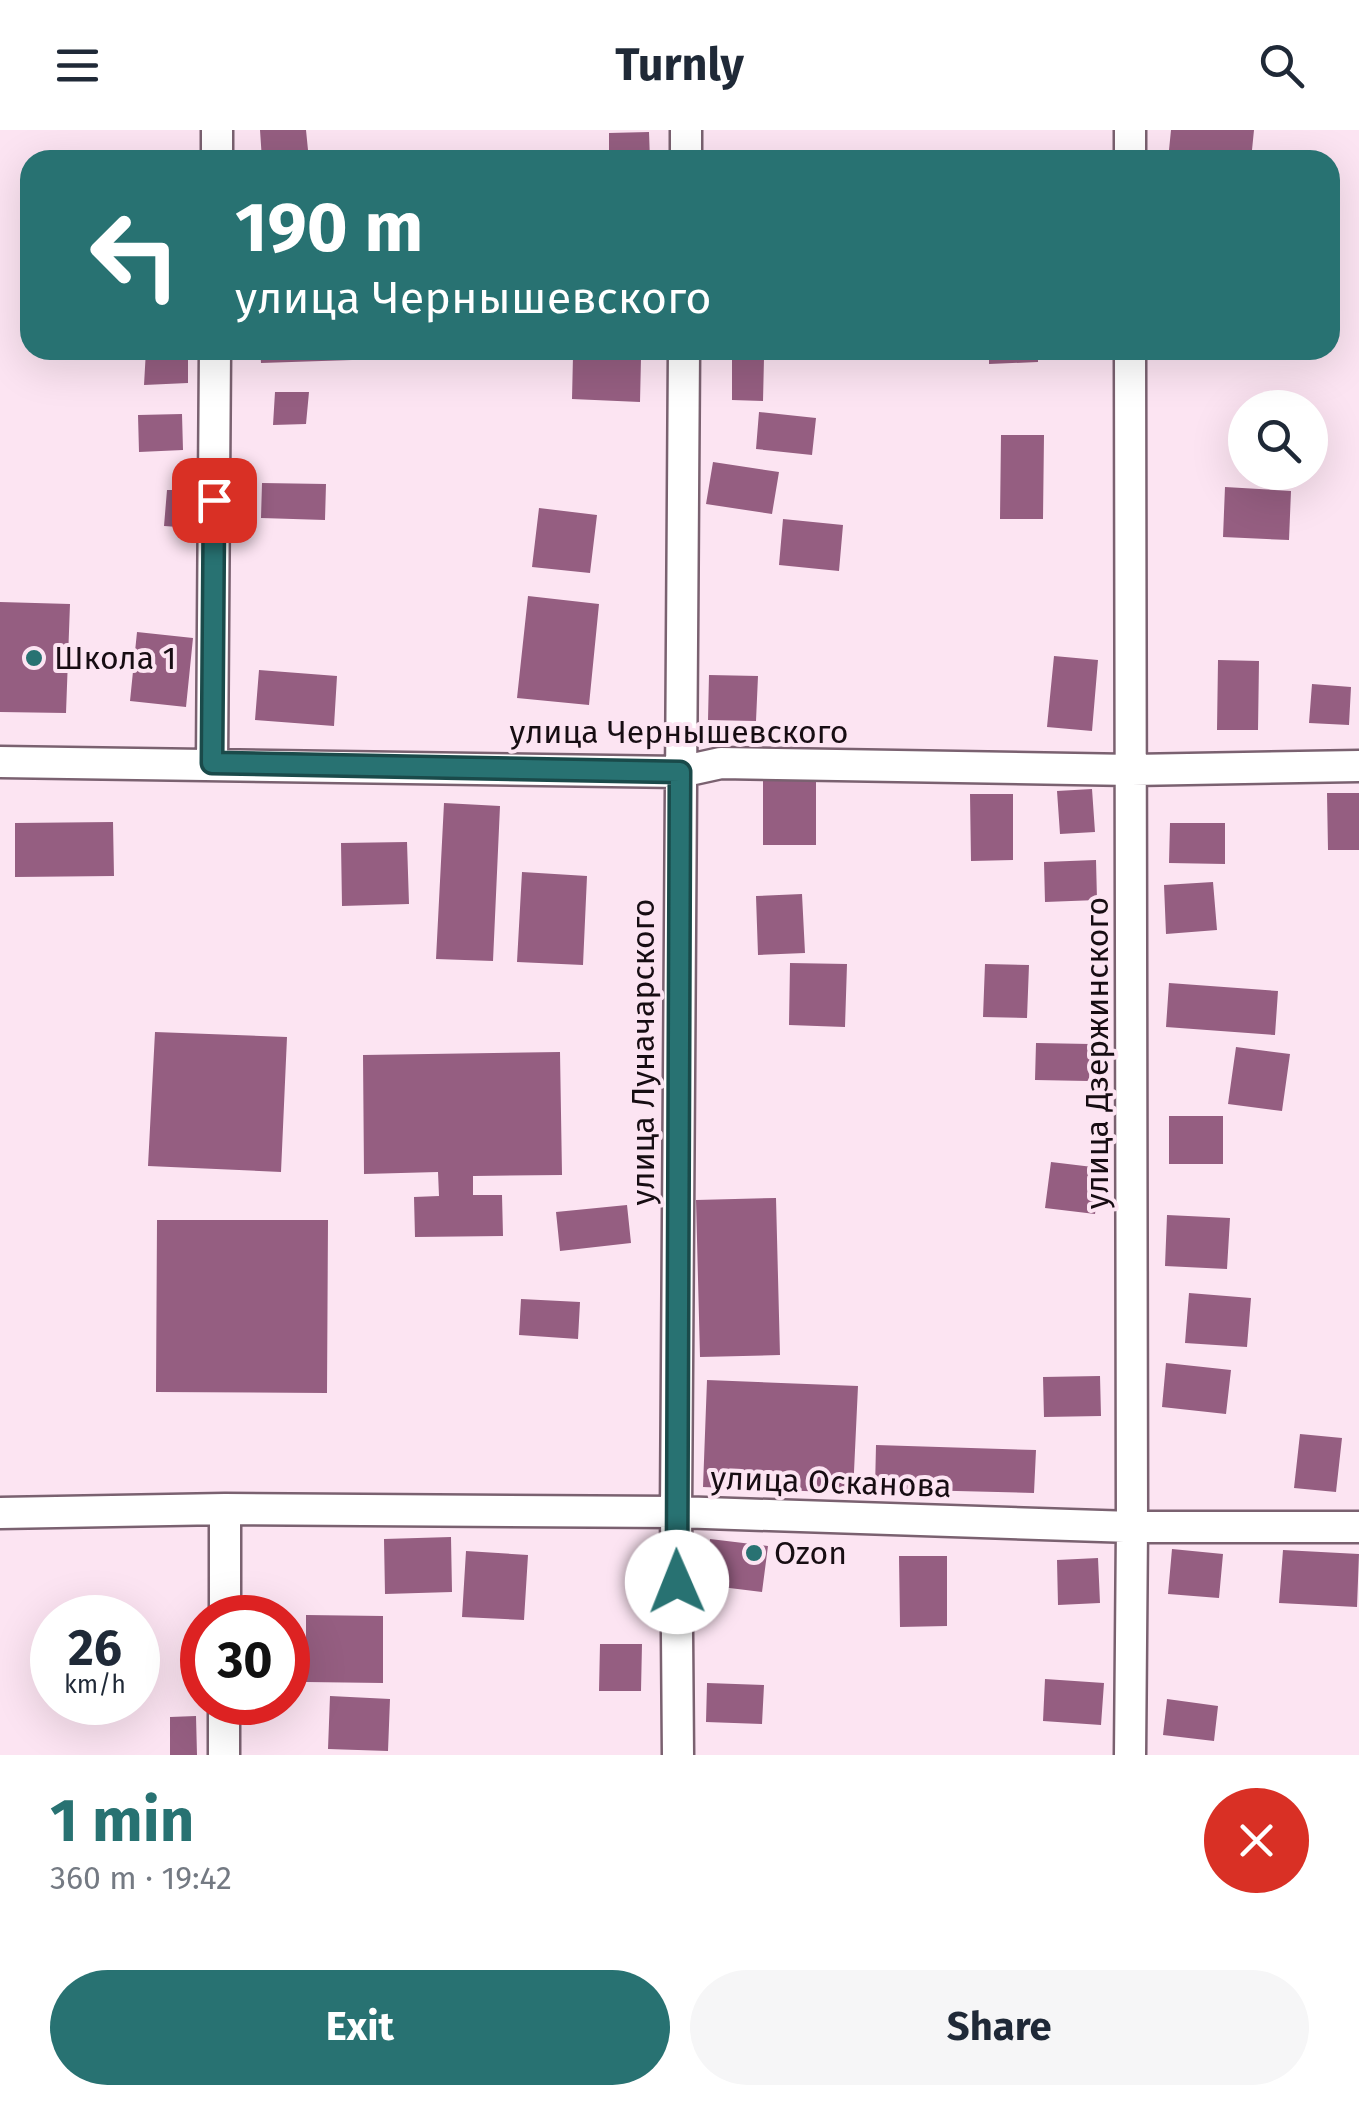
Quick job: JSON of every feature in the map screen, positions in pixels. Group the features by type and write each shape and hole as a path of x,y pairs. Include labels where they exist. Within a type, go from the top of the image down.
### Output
{"street":[{"path":"212,763 216,360"},
{"name":"улица Луначарского","path":"678,1755 676,1512 684,360"},
{"name":"улица Дзержинского","path":"1130,360 1130,1755"},
{"name":"улица Чернышевского","path":"0,762 680,772 721,763 1132,770 1359,766"},
{"path":"224,1595 225,1509"},
{"name":"улица Осканова","path":"0,1513 225,1509 676,1512 1132,1527 1359,1527"},
{"path":"224,1725 224,1755"}],"building":[{"path":"260,130 306,130 308,150 261,150"},
{"path":"1171,130 1254,130 1252,150 1169,150"},
{"path":"649,132 650,150 609,150 609,133"},
{"path":"145,360 188,360 188,383 144,385"},
{"path":"261,360 352,360 261,363"},
{"path":"573,360 641,360 640,402 572,399"},
{"path":"732,360 764,360 763,401 732,400"},
{"path":"989,360 1038,360 1038,362 989,364"},
{"path":"275,392 309,392 306,424 273,425"},
{"path":"759,412 816,418 812,455 756,449"},
{"path":"182,414 183,450 139,452 138,415"},
{"path":"1001,435 1044,435 1043,519 1000,519"},
{"path":"713,462 779,472 772,514 706,504"},
{"path":"262,483 326,484 325,520 261,518"},
{"path":"1225,487 1291,491 1289,540 1223,537"},
{"path":"167,490 194,490 192,528 164,526"},
{"path":"539,508 597,515 590,573 532,567"},
{"path":"783,519 843,525 839,571 779,565"},
{"path":"528,596 599,604 589,705 517,698"},
{"name":"Школа 1","path":"0,602 70,604 66,713 0,712"},
{"path":"137,632 193,638 186,707 130,701"},
{"path":"1054,656 1098,660 1092,731 1047,727"},
{"path":"1218,660 1259,661 1258,730 1217,730"},
{"path":"259,670 337,676 334,726 255,720"},
{"path":"709,675 758,676 756,721 708,720"},
{"path":"1312,684 1351,687 1349,725 1309,723"},
{"path":"816,778 816,845 763,845 763,779"},
{"path":"1092,789 1095,832 1060,834 1057,791"},
{"path":"1327,793 1359,793 1359,850 1328,850"},
{"path":"970,794 1013,794 1013,860 971,861"},
{"path":"444,803 500,806 493,961 436,959"},
{"path":"113,822 114,876 15,877 15,823"},
{"path":"1170,823 1225,823 1225,864 1169,863"},
{"path":"407,842 409,904 342,906 341,843"},
{"path":"1096,860 1097,900 1045,902 1044,862"},
{"path":"522,872 587,876 583,965 517,962"},
{"path":"1213,882 1217,930 1166,934 1164,885"},
{"path":"802,894 805,953 758,955 756,896"},
{"path":"790,963 847,964 845,1027 789,1025"},
{"path":"985,964 1029,965 1027,1018 983,1017"},
{"path":"1169,983 1278,991 1275,1035 1166,1027"},
{"path":"155,1032 287,1037 281,1172 148,1166"},
{"path":"1036,1043 1090,1044 1089,1081 1035,1080"},
{"path":"1236,1047 1290,1054 1282,1111 1228,1104"},
{"path":"560,1052 562,1175 473,1176 473,1195 502,1195 503,1236 415,1237 414,1197 439,1196 438,1172 364,1174 363,1055"},
{"path":"1169,1116 1223,1116 1223,1164 1169,1164"},
{"path":"1051,1162 1101,1168 1095,1214 1045,1208"},
{"path":"776,1198 780,1355 700,1357 696,1200"},
{"path":"627,1205 631,1243 560,1251 556,1212"},
{"path":"1167,1215 1230,1218 1227,1269 1165,1266"},
{"path":"157,1220 328,1220 327,1393 156,1392"},
{"path":"1189,1293 1251,1298 1247,1347 1185,1343"},
{"path":"521,1299 580,1302 578,1339 519,1335"},
{"path":"1166,1363 1231,1370 1226,1414 1162,1407"},
{"path":"1100,1376 1101,1416 1044,1417 1043,1377"},
{"path":"707,1380 858,1386 853,1493 703,1487"},
{"path":"1300,1434 1342,1438 1336,1492 1294,1488"},
{"path":"876,1445 1036,1450 1034,1493 875,1489"},
{"path":"451,1537 452,1592 385,1594 384,1539"},
{"path":"710,1539 768,1546 762,1592 705,1585"},
{"path":"1172,1549 1223,1554 1219,1598 1168,1594"},
{"path":"1283,1550 1359,1554 1357,1607 1279,1603"},
{"path":"466,1551 528,1555 524,1620 462,1617"},
{"path":"899,1556 947,1556 947,1626 900,1627"},
{"path":"1098,1558 1100,1603 1058,1605 1057,1560"},
{"path":"310,1615 383,1616 383,1683 310,1682"},
{"path":"600,1644 642,1644 641,1691 599,1691"},
{"path":"1045,1679 1104,1683 1101,1725 1043,1721"},
{"path":"707,1683 764,1685 762,1724 706,1722"},
{"path":"330,1696 390,1699 388,1751 328,1749"},
{"path":"1167,1699 1218,1706 1214,1741 1163,1735"},
{"path":"170,1717 180,1717 180,1725 196,1725 197,1755 170,1755"}],"place":[{"name":"Школа 1","path":"34,658"},
{"name":"Ozon","path":"754,1553"}],"route":[{"path":"214,500 212,763 680,772 677,1582"}]}
